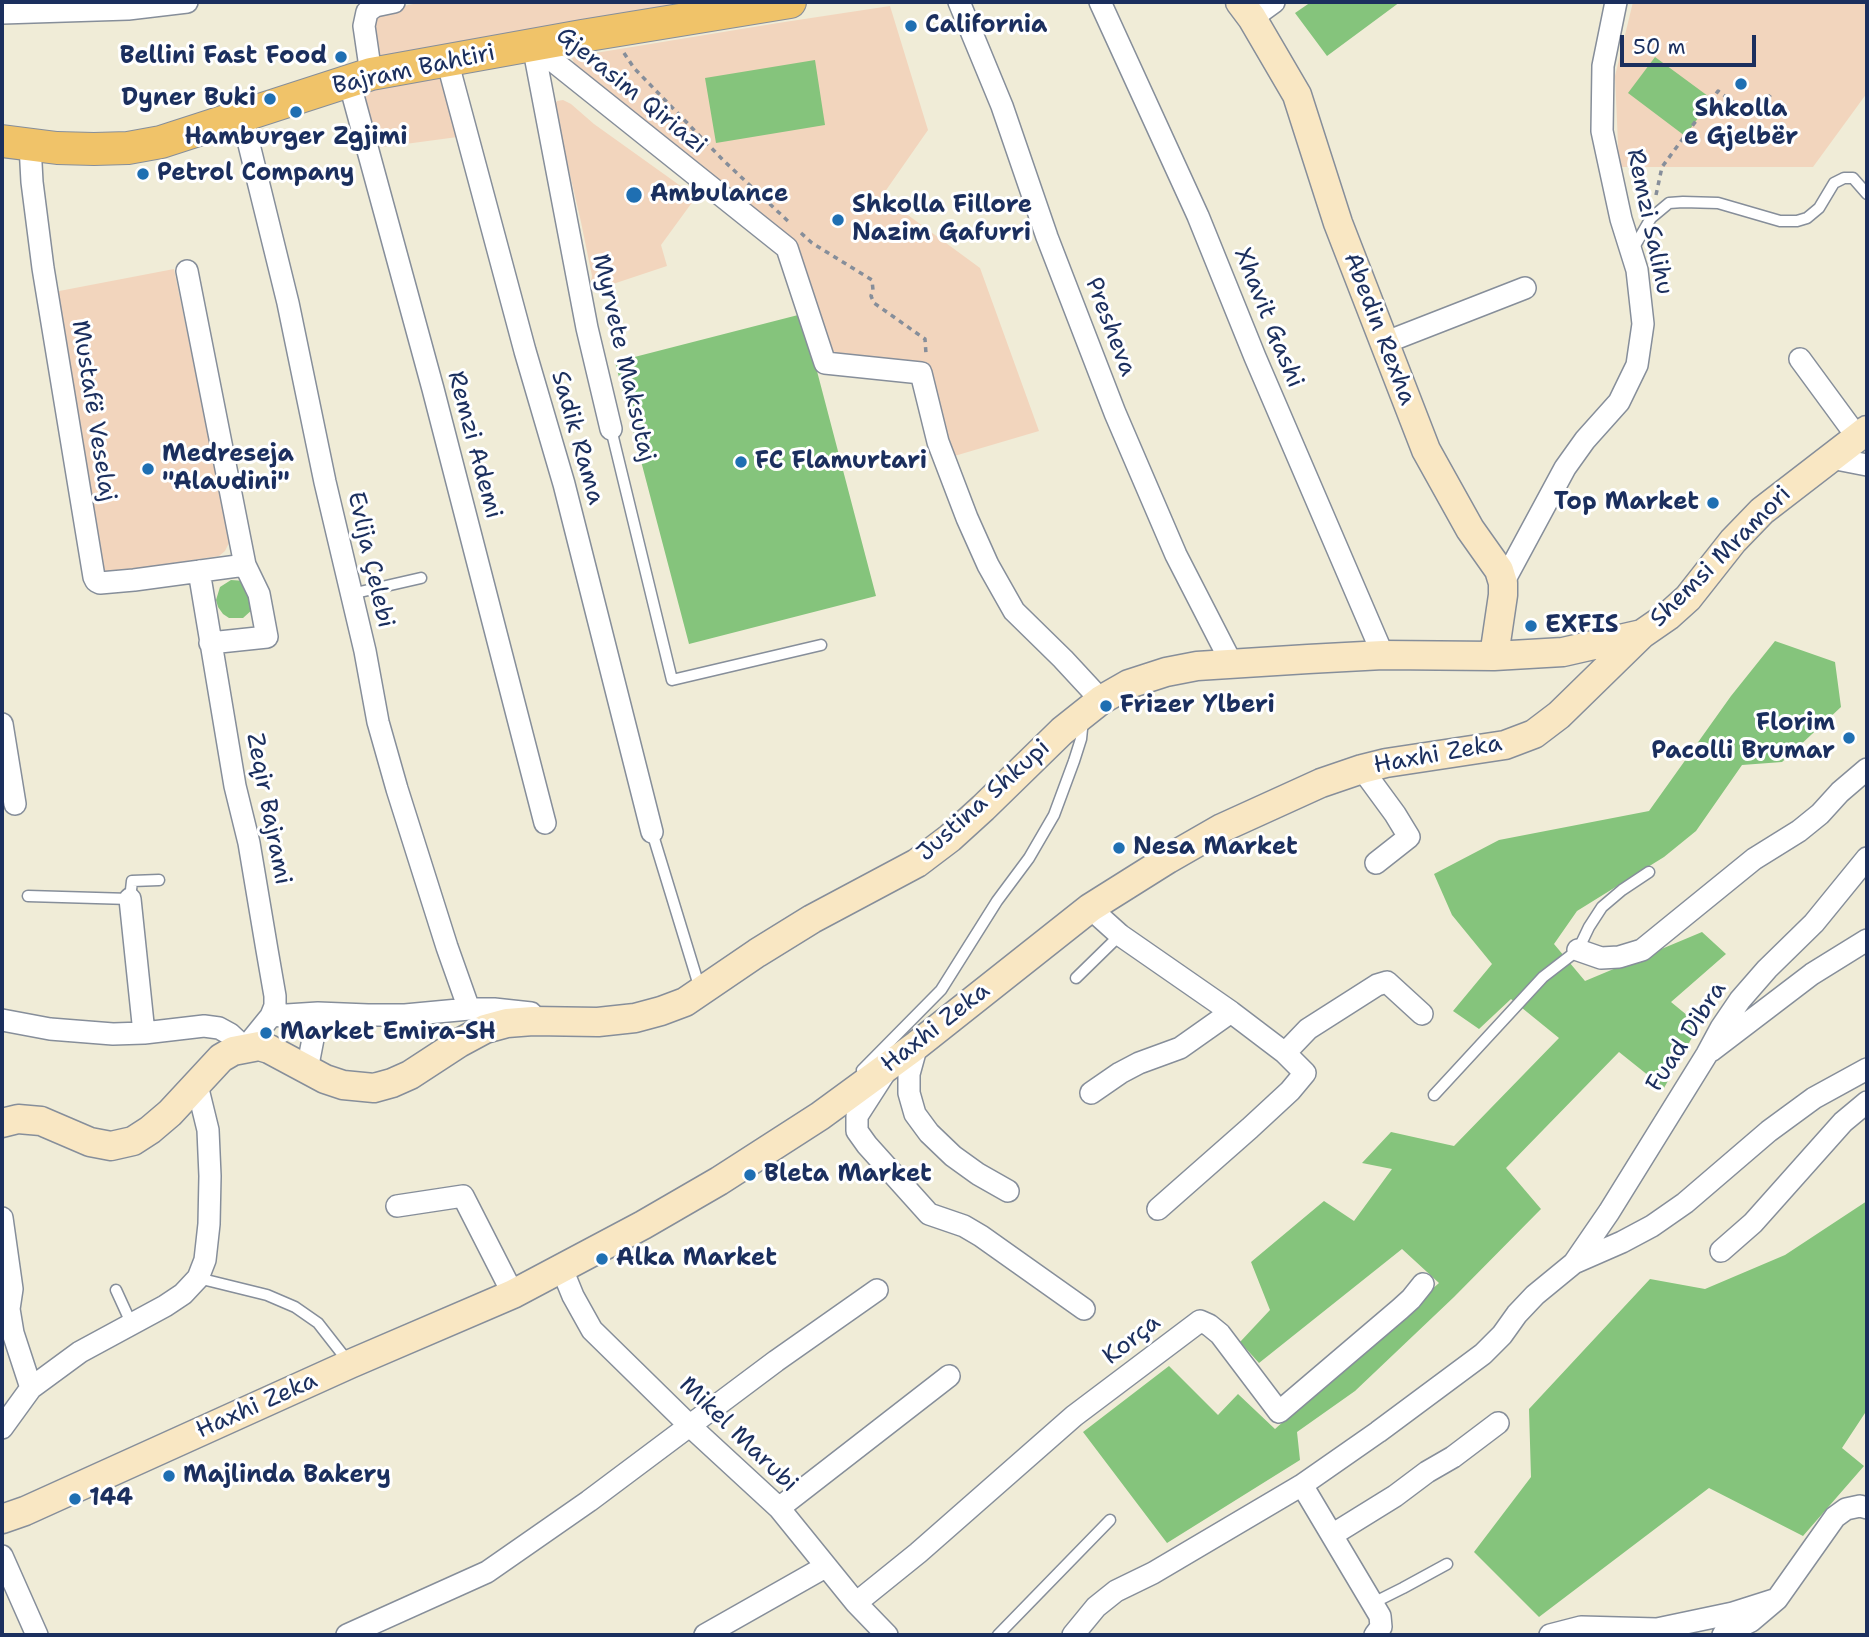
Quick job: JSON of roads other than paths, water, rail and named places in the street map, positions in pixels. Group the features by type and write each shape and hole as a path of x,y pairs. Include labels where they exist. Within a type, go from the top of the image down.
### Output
{"main road":[{"name":"Bajram Bahtiri","path":"16,143 94,149 128,148 161,142 360,77 609,31 790,2"}],"street":[{"path":"2,13 128,9 187,2"},
{"name":"Remzi Ademi","path":"394,2 375,6 367,12 360,77 436,402 545,823"},
{"name":"Presheva","path":"959,2 1002,106 1047,237 1115,413 1176,555 1232,664"},
{"name":"Xhavit Gashi","path":"1100,2 1198,216 1255,358 1383,655"},
{"name":"Remzi Salihu","path":"1503,583 1565,468 1585,440 1619,402 1637,365 1643,324 1637,270 1621,219 1602,131 1603,66 1616,2"},
{"name":"Abedin Rexha","path":"1255,7 1297,95 1338,223 1426,450 1470,529 1499,570 1503,583"},
{"name":"Myrvete Maksutaj","path":"533,45 587,328 611,429"},
{"name":"Gjerasim Qiriazi","path":"533,45 787,248 825,363 922,373 938,442 988,565 1014,611 1063,659 1092,707"},
{"name":"Sadik Rama","path":"447,60 567,496 652,832"},
{"name":"Evlija Çelebi","path":"243,116 288,303 325,482 365,651 378,722 447,947 469,1009"},
{"name":"Mustafë Veselaj","path":"16,143 33,182 43,268 96,581 105,584 245,565"},
{"path":"187,271 245,565 259,594 267,637 210,643"},
{"path":"1384,343 1525,288"},
{"path":"1800,359 1862,434"},
{"name":"Shemsi Mramori","path":"1642,634 1688,598 1733,541 1762,511 1862,434"},
{"path":"1831,458 1867,465"},
{"name":"Zeqir Bajrami","path":"199,571 235,786 259,895 275,996 271,1016"},
{"path":"1494,656 1503,583"},
{"name":"Justina Shkupi","path":"245,1048 259,1046 269,1049 342,1085 374,1088 410,1075 485,1029 507,1023 598,1022 635,1018 685,1002 812,919 917,863 950,838 1062,731 1092,707 1129,684 1166,671 1197,666 1383,655 1494,656 1563,652 1642,634"},
{"name":"Haxhi Zeka","path":"2,1519 513,1294 562,1269 719,1181 820,1116 917,1045 1090,908 1168,859 1222,828 1321,783 1386,763 1505,745 1534,734 1559,715 1642,634"},
{"path":"2,724 15,804"},
{"name":"Haxhi Zeka","path":"1362,769 1409,837 1376,863"},
{"path":"1578,950 1601,958 1619,957 1642,950 1754,859 1799,831 1867,769"},
{"name":"Fuad Dibra","path":"1574,1263 1609,1212 1740,1000 1814,923 1867,858"},
{"path":"130,899 144,1033"},
{"path":"1090,908 1120,935 1285,1053 1305,1073 1290,1091 1158,1209"},
{"path":"1707,1054 1812,974 1867,940"},
{"path":"1285,1053 1308,1029 1377,985 1387,982 1422,1014"},
{"path":"2,1123 18,1119 41,1121 90,1142 111,1146 133,1142 150,1130 221,1058 245,1048 271,1016 318,1013 405,1015 469,1009 523,1011 563,1021"},
{"path":"1091,1093 1129,1068 1180,1048 1231,1012"},
{"path":"307,1070 318,1013"},
{"path":"2,1020 50,1029 113,1034 204,1026 219,1028 245,1048"},
{"path":"917,1045 909,1074 909,1093 915,1114 929,1133 953,1156 1007,1191"},
{"path":"888,1066 858,1116 857,1131 867,1145 929,1214 964,1226 981,1236 1084,1309"},
{"path":"1073,1635 1096,1607 1116,1591 1153,1573 1302,1485 1378,1432 1483,1354 1535,1294 1574,1263 1652,1226 1685,1203 1769,1131 1805,1105 1867,1069"},
{"path":"2,1428 31,1388 80,1352 183,1294 198,1278 205,1260 210,1176 208,1130 197,1085"},
{"path":"1721,1251 1753,1223 1843,1122 1867,1102"},
{"path":"397,1206 463,1196 513,1294"},
{"path":"2,1218 12,1289 9,1309 13,1333 31,1388"},
{"name":"Mikel Marubi","path":"562,1269 592,1330 779,1508 825,1567 887,1635"},
{"name":"Korça","path":"856,1603 918,1553 1074,1416 1200,1321 1220,1334 1279,1412 1401,1309 1423,1284"},
{"path":"347,1635 487,1572 531,1543 776,1361 877,1290"},
{"path":"779,1508 949,1376"},
{"path":"1332,1535 1453,1457 1498,1423"},
{"path":"1302,1485 1380,1616 1381,1627 1376,1635"},
{"path":"1723,1635 1751,1621 1777,1599 1835,1517 1846,1509 1860,1506 1867,1508"},
{"path":"2,1556 37,1635"},
{"path":"705,1635 825,1567"},
{"path":"1550,1635 1581,1626 1657,1629 1713,1618 1777,1599"}],"lane":[{"path":"1632,252 1651,218 1669,203 1718,203 1780,221 1797,221 1807,218 1819,208 1834,183 1844,178 1853,178 1867,194"},
{"name":"Myrvete Maksutaj","path":"611,429 672,680 821,645"},
{"path":"351,594 421,578"},
{"path":"820,1116 941,990 997,901 1029,858 1054,815 1092,707"},
{"path":"652,832 701,991"},
{"path":"1434,1095 1543,976 1578,950 1602,907 1649,872"},
{"path":"28,896 130,899 132,881 159,880"},
{"path":"1076,978 1120,935"},
{"path":"198,1278 267,1295 295,1307 318,1323 350,1364"},
{"path":"116,1290 132,1325"},
{"path":"998,1635 1110,1520"},
{"path":"1373,1602 1447,1564"}],"place":[{"name":"California","path":"911,26"},
{"name":"Bellini Fast Food","path":"341,57"},
{"name":"Shkolla e Gjelbër","path":"1741,84"},
{"name":"Dyner Buki","path":"270,99"},
{"name":"Hamburger Zgjimi","path":"296,112"},
{"name":"Petrol Company","path":"143,174"},
{"name":"Ambulance","path":"634,195"},
{"name":"Shkolla Fillore Nazim Gafurri","path":"838,220"},
{"name":"FC Flamurtari","path":"741,462"},
{"name":"Medreseja \"Alaudini\"","path":"148,469"},
{"name":"Top Market","path":"1713,503"},
{"name":"EXFIS","path":"1531,626"},
{"name":"Frizer Ylberi","path":"1106,706"},
{"name":"Florim Pacolli Brumar","path":"1849,738"},
{"name":"Nesa Market","path":"1119,848"},
{"name":"Market Emira-SH","path":"266,1033"},
{"name":"Bleta Market","path":"750,1175"},
{"name":"Alka Market","path":"602,1259"},
{"name":"Majlinda Bakery","path":"169,1476"},
{"name":"144","path":"75,1499"}]}
